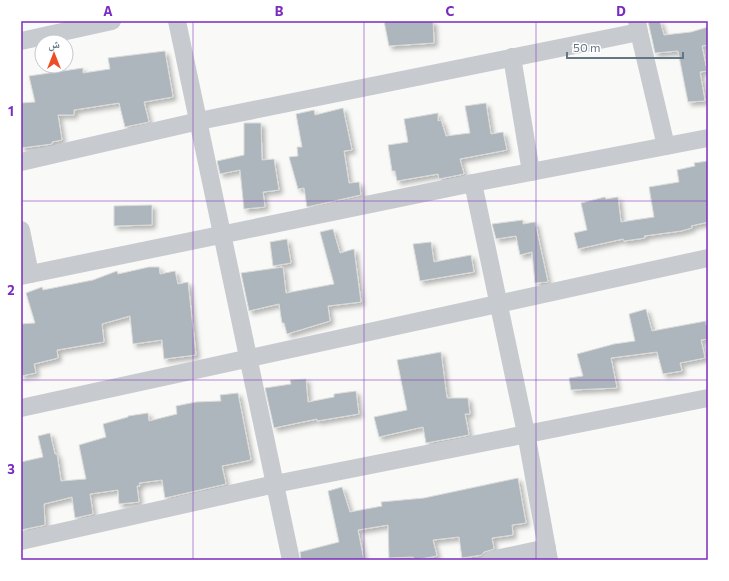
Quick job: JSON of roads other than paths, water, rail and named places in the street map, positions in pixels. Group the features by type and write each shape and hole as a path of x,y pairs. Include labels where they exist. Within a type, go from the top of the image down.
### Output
{"street":[{"path":"21,41 112,21"},
{"path":"177,21 292,560"},
{"path":"21,162 199,121 512,57 638,26 666,146"},
{"path":"512,57 531,172"},
{"path":"21,230 26,275 473,183 708,138"},
{"path":"473,183 526,433 548,554 490,560"},
{"path":"21,408 708,258"},
{"path":"21,541 275,484 708,398"}]}
